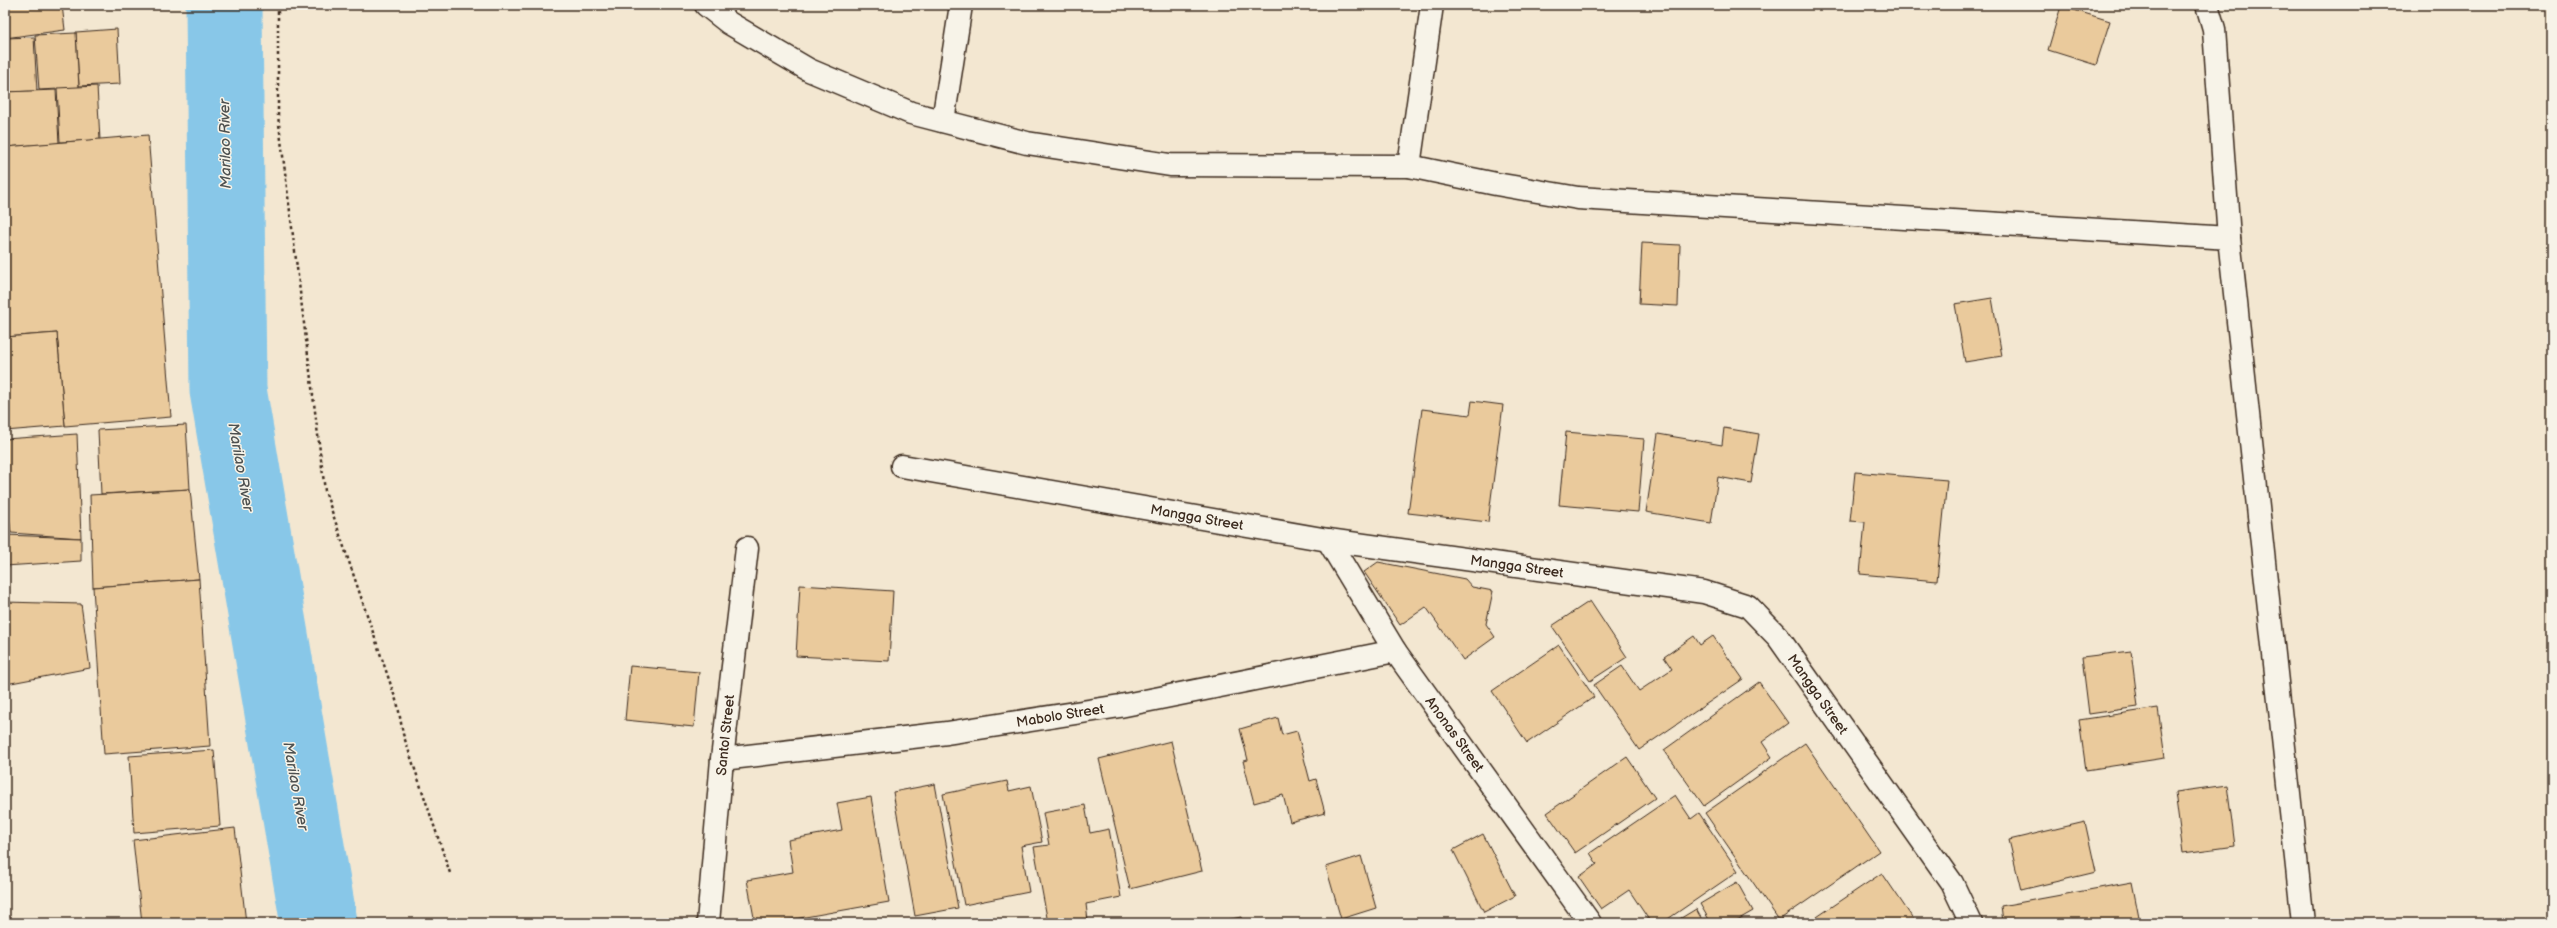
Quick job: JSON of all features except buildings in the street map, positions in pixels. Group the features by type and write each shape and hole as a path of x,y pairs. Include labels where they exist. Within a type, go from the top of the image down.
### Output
{"street":[{"path":"706,5 729,23 809,70 911,112 1027,143 1170,165 1409,166 1496,184 1578,198 2229,238"},
{"path":"943,121 961,5"},
{"path":"1409,166 1432,5"},
{"path":"2207,5 2214,29 2229,238 2303,923"},
{"name":"Mangga Street","path":"902,466 1328,540 1704,592 1748,606 1778,637 1952,883 1971,923"},
{"name":"Anonas Street","path":"1328,540 1395,651 1590,923"},
{"name":"Santol Street","path":"708,923 722,758 747,548"},
{"name":"Mabolo Street","path":"722,758 947,733 1120,706 1395,651"}],"path":[{"path":"278,5 278,116 325,491 398,706 403,734 450,873"}],"waterway":[{"name":"Marilao River","path":"224,5 228,390 319,923"}]}
